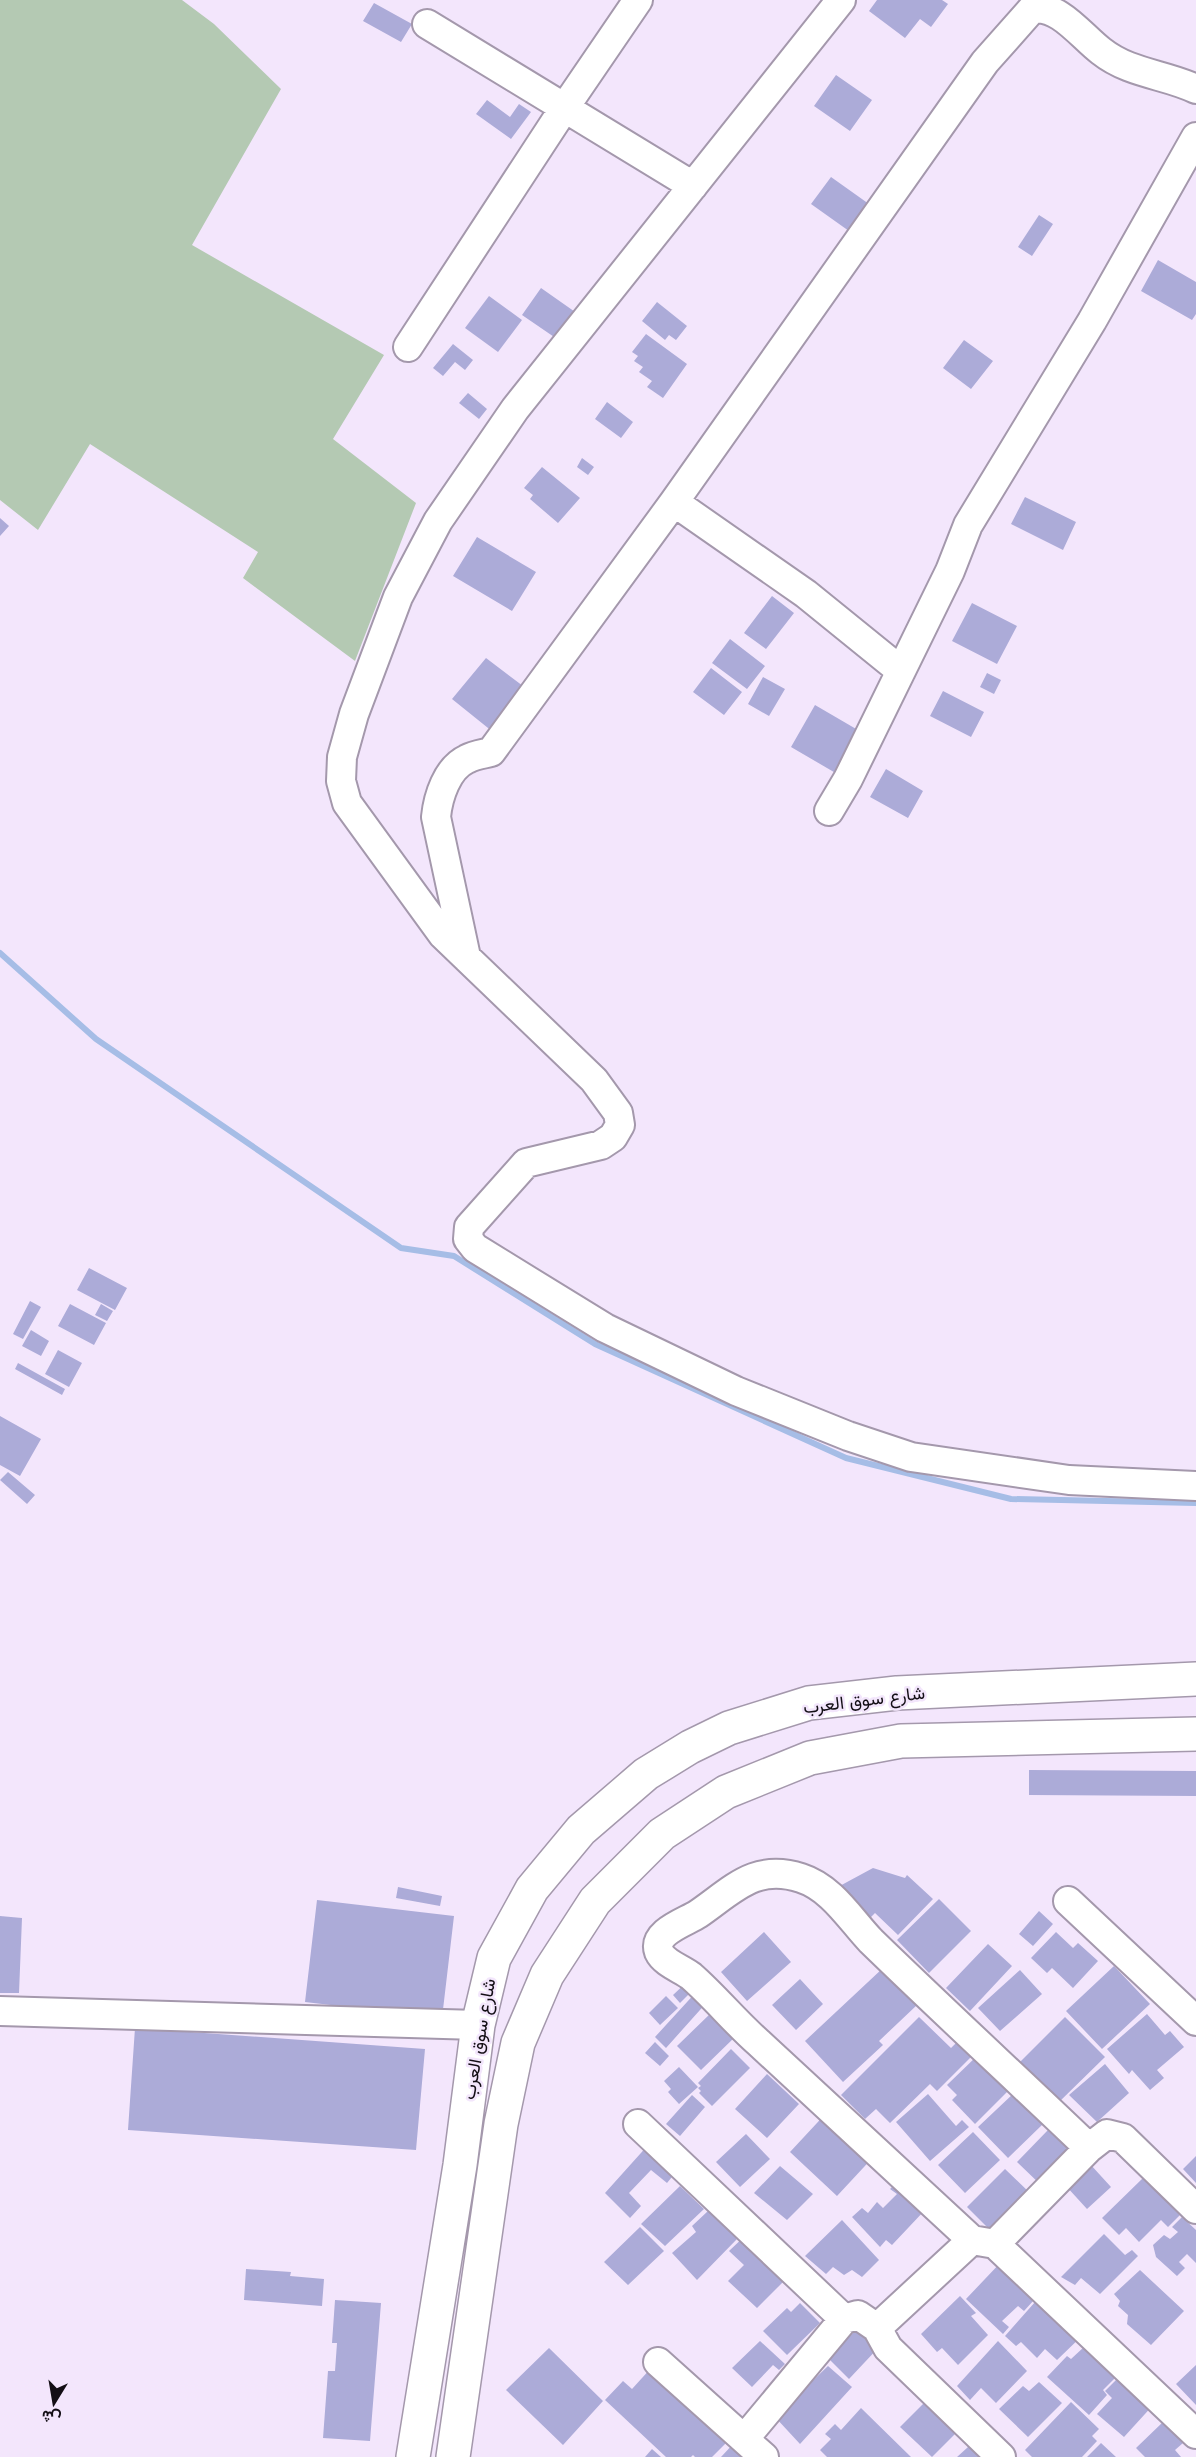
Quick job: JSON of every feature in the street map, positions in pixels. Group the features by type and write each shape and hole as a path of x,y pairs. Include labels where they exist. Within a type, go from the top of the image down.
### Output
{"main road":[{"name":"شارع سوق العرب","path":"413,2457 460,2165 478,2025 494,1958 532,1889 581,1830 646,1774 700,1742 729,1728 809,1703 897,1693 1196,1678"},
{"path":"453,2457 501,2124 518,2043 547,1975 595,1901 662,1834 726,1792 810,1758 901,1741 1196,1734"}],"street":[{"path":"408,347 638,0"},
{"path":"841,0 515,409 438,521 398,597 354,714 342,757 341,781 347,803 443,935 594,1080 618,1113 620,1125 614,1137 602,1145 526,1163 469,1227 468,1239 475,1248 605,1328 736,1391 848,1436 911,1456 1069,1480 1196,1486"},
{"path":"466,957 436,817 438,798 447,779 465,759 491,752 674,502 985,62 1032,9 1043,7 1053,11 1102,53 1129,68 1196,89"},
{"path":"428,24 693,186"},
{"path":"829,811 848,779 950,571 968,525 1092,321 1196,137"},
{"path":"674,502 806,594 901,671"},
{"path":"1089,2148 870,1939 823,1889 812,1883 801,1878 775,1874 756,1876 723,1893 698,1914 671,1928 660,1940 658,1950 663,1958 690,1976 732,2018 1196,2434"},
{"path":"1068,1901 1196,2021"},
{"path":"0,2011 478,2025"},
{"path":"638,2124 843,2319"},
{"path":"877,2328 983,2242 1107,2134 1123,2138 1196,2209"},
{"path":"658,2362 754,2447 843,2319 858,2315 877,2328 888,2348 1001,2457"}],"green space":[{"path":"0,0 182,0 214,24 281,89 192,245 384,355 333,439 416,503 355,661 243,578 258,552 90,444 38,530 0,500"}],"building":[{"path":"877,0 942,0 948,4 931,27 920,19 905,38 869,11"},
{"path":"374,3 412,24 401,42 363,21"},
{"path":"836,75 872,100 850,131 814,106"},
{"path":"487,100 510,117 519,104 531,112 511,139 476,114"},
{"path":"831,177 876,209 856,236 811,204"},
{"path":"1039,215 1053,224 1032,256 1018,247"},
{"path":"1158,260 1196,282 1196,314 1192,320 1141,291"},
{"path":"541,288 578,314 560,341 522,315"},
{"path":"489,296 522,320 498,352 465,328"},
{"path":"657,302 687,326 676,340 669,335 665,340 642,321"},
{"path":"646,334 687,364 663,398 647,387 652,381 639,372 643,367 634,361 638,356 632,352"},
{"path":"964,340 993,361 971,389 943,368"},
{"path":"453,344 473,360 465,370 455,362 443,376 433,368"},
{"path":"468,393 487,409 479,419 459,403"},
{"path":"607,402 633,422 621,438 595,419"},
{"path":"582,458 594,467 588,475 577,467"},
{"path":"542,467 580,498 558,523 530,499 533,495 524,488"},
{"path":"1025,497 1076,522 1063,550 1011,524"},
{"path":"0,518 9,526 0,536"},
{"path":"477,537 536,572 512,611 453,576"},
{"path":"772,596 794,613 766,649 744,633"},
{"path":"972,603 1017,626 997,664 952,641"},
{"path":"730,639 765,666 747,689 712,663"},
{"path":"486,658 527,689 493,732 452,699"},
{"path":"711,668 742,692 724,715 693,692"},
{"path":"987,673 1001,680 994,694 980,687"},
{"path":"763,677 785,689 769,716 748,704"},
{"path":"943,691 984,712 971,737 930,716"},
{"path":"815,705 863,733 839,775 791,747"},
{"path":"886,769 923,791 908,818 870,797"},
{"path":"89,1268 127,1288 115,1310 77,1290"},
{"path":"30,1301 41,1307 23,1339 13,1334"},
{"path":"70,1304 106,1323 94,1345 58,1326"},
{"path":"101,1304 113,1311 107,1321 95,1315"},
{"path":"31,1330 49,1341 41,1356 22,1346"},
{"path":"58,1350 82,1363 69,1387 45,1374"},
{"path":"18,1363 65,1389 62,1395 15,1369"},
{"path":"0,1416 41,1439 20,1476 0,1465"},
{"path":"8,1472 35,1495 27,1504 0,1480"},
{"path":"1029,1770 1196,1771 1196,1796 1029,1795"},
{"path":"873,1868 905,1878 907,1875 933,1899 898,1935 875,1913 870,1918 836,1888"},
{"path":"398,1887 442,1896 440,1906 396,1898"},
{"path":"939,1899 971,1931 929,1973 897,1940"},
{"path":"317,1900 454,1916 442,2018 305,2002"},
{"path":"1039,1911 1053,1924 1033,1946 1019,1934"},
{"path":"0,1916 22,1918 19,1993 0,1993"},
{"path":"764,1932 791,1962 747,2001 721,1972"},
{"path":"1056,1932 1073,1948 1078,1943 1098,1961 1073,1988 1052,1968 1047,1973 1031,1958"},
{"path":"988,1944 1012,1966 970,2011 946,1988"},
{"path":"1114,1966 1150,2004 1102,2049 1066,2011"},
{"path":"883,1968 917,2005 879,2041 883,2045 843,2082 805,2041"},
{"path":"1020,1970 1042,1994 1000,2031 978,2008"},
{"path":"800,1979 823,2004 796,2030 772,2005"},
{"path":"689,1980 696,1987 680,2003 673,1995"},
{"path":"698,1990 708,2001 666,2048 655,2037"},
{"path":"666,1996 678,2008 660,2025 649,2013"},
{"path":"712,2012 736,2036 701,2070 677,2046"},
{"path":"1147,2014 1165,2035 1170,2031 1184,2047 1157,2070 1164,2078 1150,2090 1132,2070 1129,2074 1107,2049"},
{"path":"919,2017 951,2048 961,2038 976,2052 937,2091 930,2084 890,2123 876,2109 865,2119 841,2095"},
{"path":"1065,2017 1105,2057 1057,2104 1018,2064"},
{"path":"135,2028 425,2049 416,2150 128,2130"},
{"path":"655,2042 669,2056 660,2066 645,2053"},
{"path":"731,2049 750,2068 712,2106 699,2093 701,2091 698,2088 701,2086 698,2083"},
{"path":"980,2053 1013,2086 975,2124 952,2100 957,2095 947,2085"},
{"path":"1105,2064 1129,2093 1097,2122 1069,2095"},
{"path":"679,2067 698,2087 679,2104 668,2092 671,2089 664,2081"},
{"path":"767,2074 799,2104 767,2138 735,2109"},
{"path":"1014,2093 1043,2124 1008,2158 978,2127"},
{"path":"928,2094 956,2126 962,2120 969,2127 930,2161 896,2122"},
{"path":"692,2095 705,2107 680,2136 666,2124"},
{"path":"830,2109 877,2153 837,2196 790,2152"},
{"path":"1048,2130 1074,2155 1043,2187 1017,2162"},
{"path":"973,2132 1000,2160 965,2193 938,2165"},
{"path":"746,2134 770,2159 740,2187 716,2162"},
{"path":"649,2144 676,2172 667,2183 651,2170 629,2193 641,2206 630,2218 605,2193"},
{"path":"1196,2156 1196,2183 1183,2169"},
{"path":"1090,2164 1111,2187 1087,2209 1066,2186"},
{"path":"780,2166 813,2194 787,2220 754,2193"},
{"path":"1005,2169 1031,2194 992,2232 967,2207"},
{"path":"1143,2178 1180,2215 1168,2227 1161,2220 1139,2242 1126,2228 1119,2235 1102,2218"},
{"path":"896,2183 925,2210 892,2245 886,2240 880,2247 852,2217 862,2208 868,2213 877,2202 883,2208 897,2194 890,2189"},
{"path":"680,2186 704,2209 665,2246 641,2224"},
{"path":"708,2211 737,2239 697,2280 672,2253 696,2232 692,2226"},
{"path":"1182,2217 1196,2230 1196,2263 1187,2254 1179,2262 1185,2268 1177,2276 1156,2257 1153,2245 1164,2235 1170,2239 1178,2232 1172,2227"},
{"path":"842,2220 879,2260 862,2277 852,2270 844,2275 833,2267 826,2274 805,2256"},
{"path":"640,2227 664,2251 628,2285 604,2262"},
{"path":"747,2234 790,2275 757,2308 728,2281 744,2265 729,2251"},
{"path":"1104,2234 1125,2255 1132,2250 1138,2256 1100,2294 1081,2278 1075,2285 1061,2277"},
{"path":"1003,2260 1023,2278 1017,2284 1034,2300 1024,2311 1018,2306 1002,2321 1009,2327 1003,2334 966,2299"},
{"path":"246,2269 291,2272 290,2276 324,2279 322,2306 244,2300"},
{"path":"1140,2270 1184,2311 1151,2345 1127,2324 1128,2315 1118,2306 1120,2301 1114,2294"},
{"path":"1043,2293 1086,2332 1057,2360 1045,2349 1037,2358 1021,2342 1016,2346 1005,2336"},
{"path":"960,2296 976,2313 971,2316 988,2335 958,2365 942,2348 937,2352 921,2334"},
{"path":"335,2300 381,2303 370,2441 323,2438 328,2371 335,2371 337,2343 332,2343"},
{"path":"800,2303 820,2323 787,2355 763,2331 787,2308 791,2312"},
{"path":"861,2325 880,2346 849,2379 828,2358"},
{"path":"760,2341 785,2364 779,2370 773,2365 752,2387 732,2368"},
{"path":"998,2341 1027,2371 996,2403 981,2388 970,2400 957,2386"},
{"path":"1084,2347 1117,2376 1103,2390 1107,2395 1089,2415 1047,2377 1067,2356 1071,2359"},
{"path":"549,2348 603,2401 563,2445 506,2390"},
{"path":"1196,2365 1196,2405 1176,2384"},
{"path":"828,2366 852,2387 800,2444 775,2417 798,2384 804,2389"},
{"path":"652,2367 727,2442 712,2457 693,2455 691,2457 666,2457 605,2400 623,2381 632,2389"},
{"path":"1120,2376 1155,2403 1124,2437 1097,2414 1112,2398 1105,2391"},
{"path":"1039,2382 1062,2403 1028,2437 999,2409 1023,2386 1029,2391"},
{"path":"930,2397 963,2426 932,2457 900,2427"},
{"path":"1071,2402 1099,2429 1092,2436 1097,2441 1082,2457 1032,2457 1025,2450"},
{"path":"861,2408 911,2457 827,2457 820,2450 831,2439 825,2434 835,2424 841,2430"},
{"path":"1163,2422 1183,2443 1175,2450 1181,2457 1145,2457 1136,2448"},
{"path":"978,2438 996,2457 957,2457"},
{"path":"734,2443 748,2457 721,2457"},
{"path":"1101,2443 1116,2457 1087,2457"},
{"path":"652,2449 661,2457 645,2457"}],"waterway":[{"path":"0,953 96,1039 401,1248 454,1256 595,1344 846,1458 1011,1499 1196,1503"}]}
